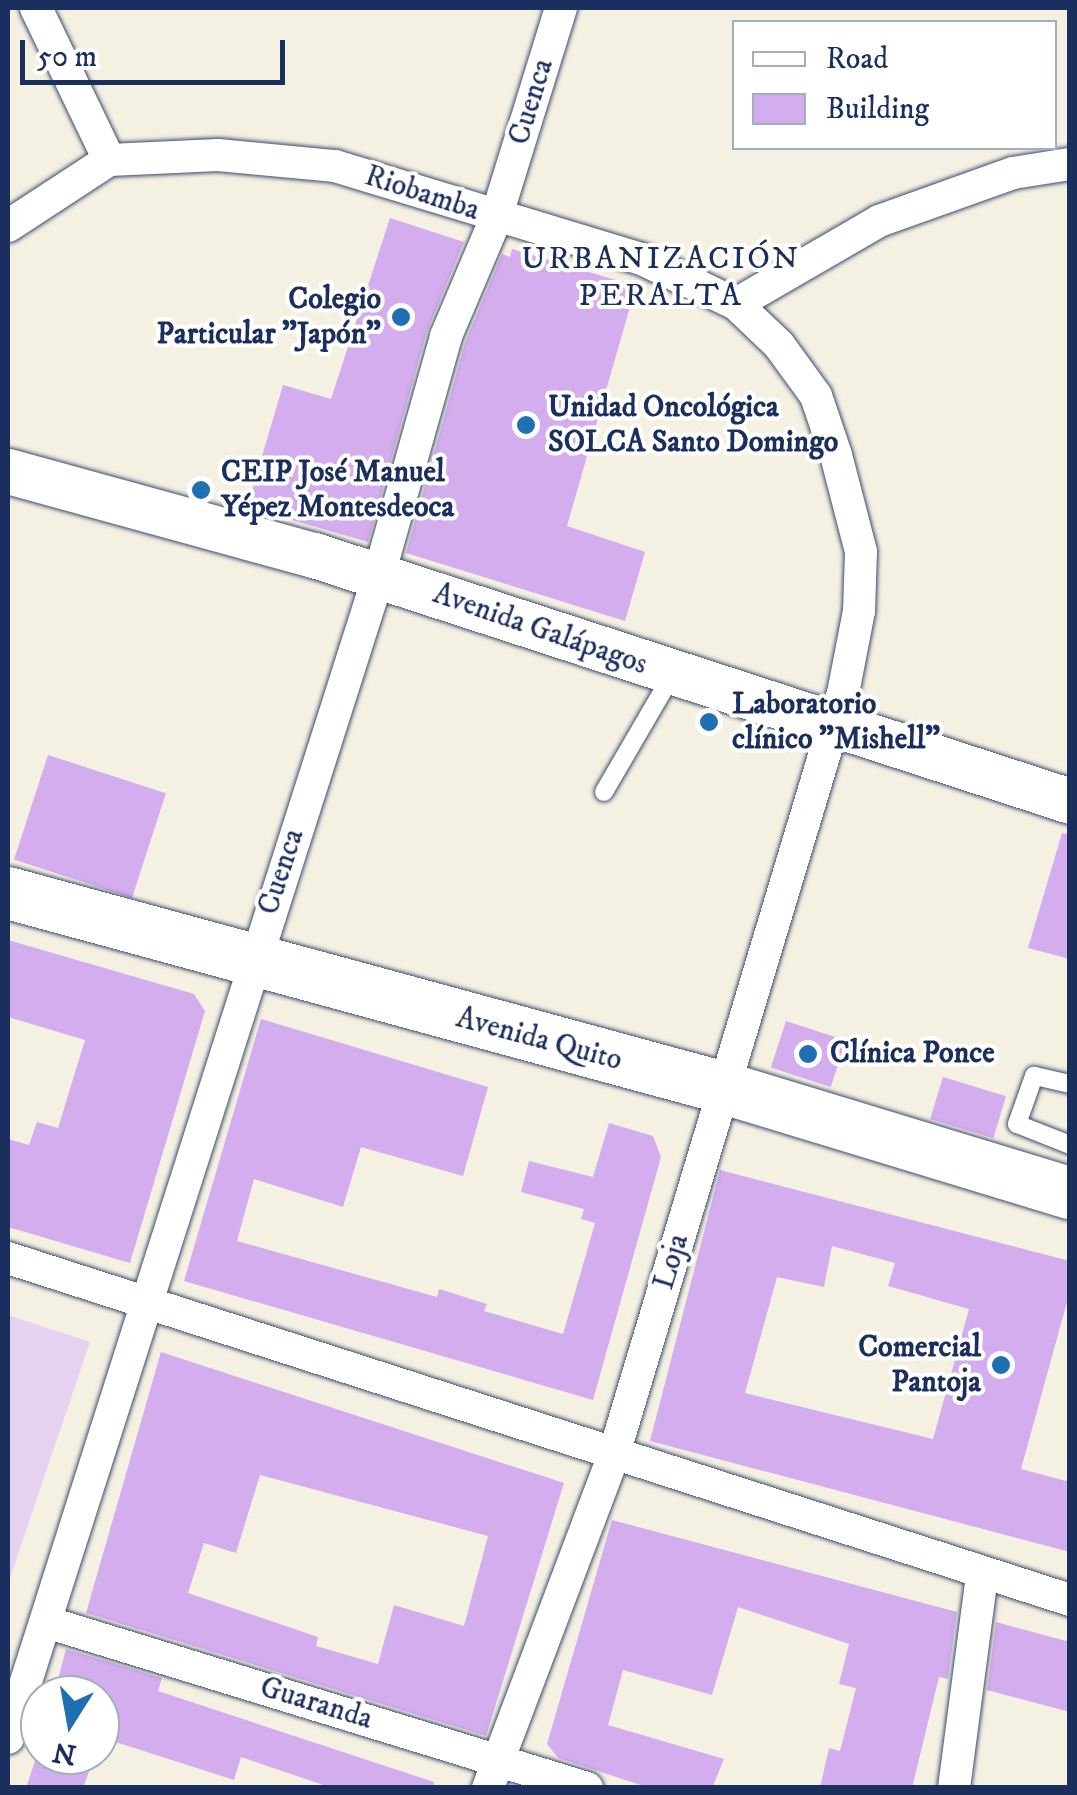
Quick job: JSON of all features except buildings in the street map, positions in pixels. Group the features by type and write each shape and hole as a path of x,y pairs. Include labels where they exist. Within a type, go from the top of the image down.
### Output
{"main road":[{"name":"Avenida Quito","path":"8,893 252,965 724,1088 1070,1193"}],"street":[{"path":"8,226 109,160 36,8"},
{"name":"Cuenca","path":"8,1738 379,575 446,336 496,218 561,8"},
{"name":"Riobamba","path":"109,160 218,155 335,166 644,260 736,304 779,345 816,396 850,503 861,552 859,611 834,729"},
{"path":"736,304 879,220 1012,173 1070,164"},
{"name":"Avenida Galápagos","path":"8,471 379,575 834,729 1070,801"},
{"name":"Loja","path":"493,1773 613,1457 834,729"},
{"path":"8,1258 613,1457 1070,1600"},
{"path":"954,1788 982,1574"},
{"name":"Guaranda","path":"46,1622 493,1773 587,1788"}],"lane":[{"path":"604,792 672,675"},
{"path":"1070,1084 1034,1076 1017,1124 1070,1145"}],"shaded area":[{"path":"8,1315 90,1342 8,1584"}],"place":[{"name":"Colegio Particular \"Japón\"","path":"401,317"},
{"name":"Unidad Oncológica SOLCA Santo Domingo","path":"526,425"},
{"name":"CEIP José Manuel Yépez Montesdeoca","path":"201,490"},
{"name":"Laboratorio clínico \"Mishell\"","path":"709,722"},
{"name":"Clínica Ponce","path":"808,1054"},
{"name":"Comercial Pantoja","path":"1001,1365"}],"district":[{"name":"URBANIZACIÓN PERALTA","path":"661,278"}]}
